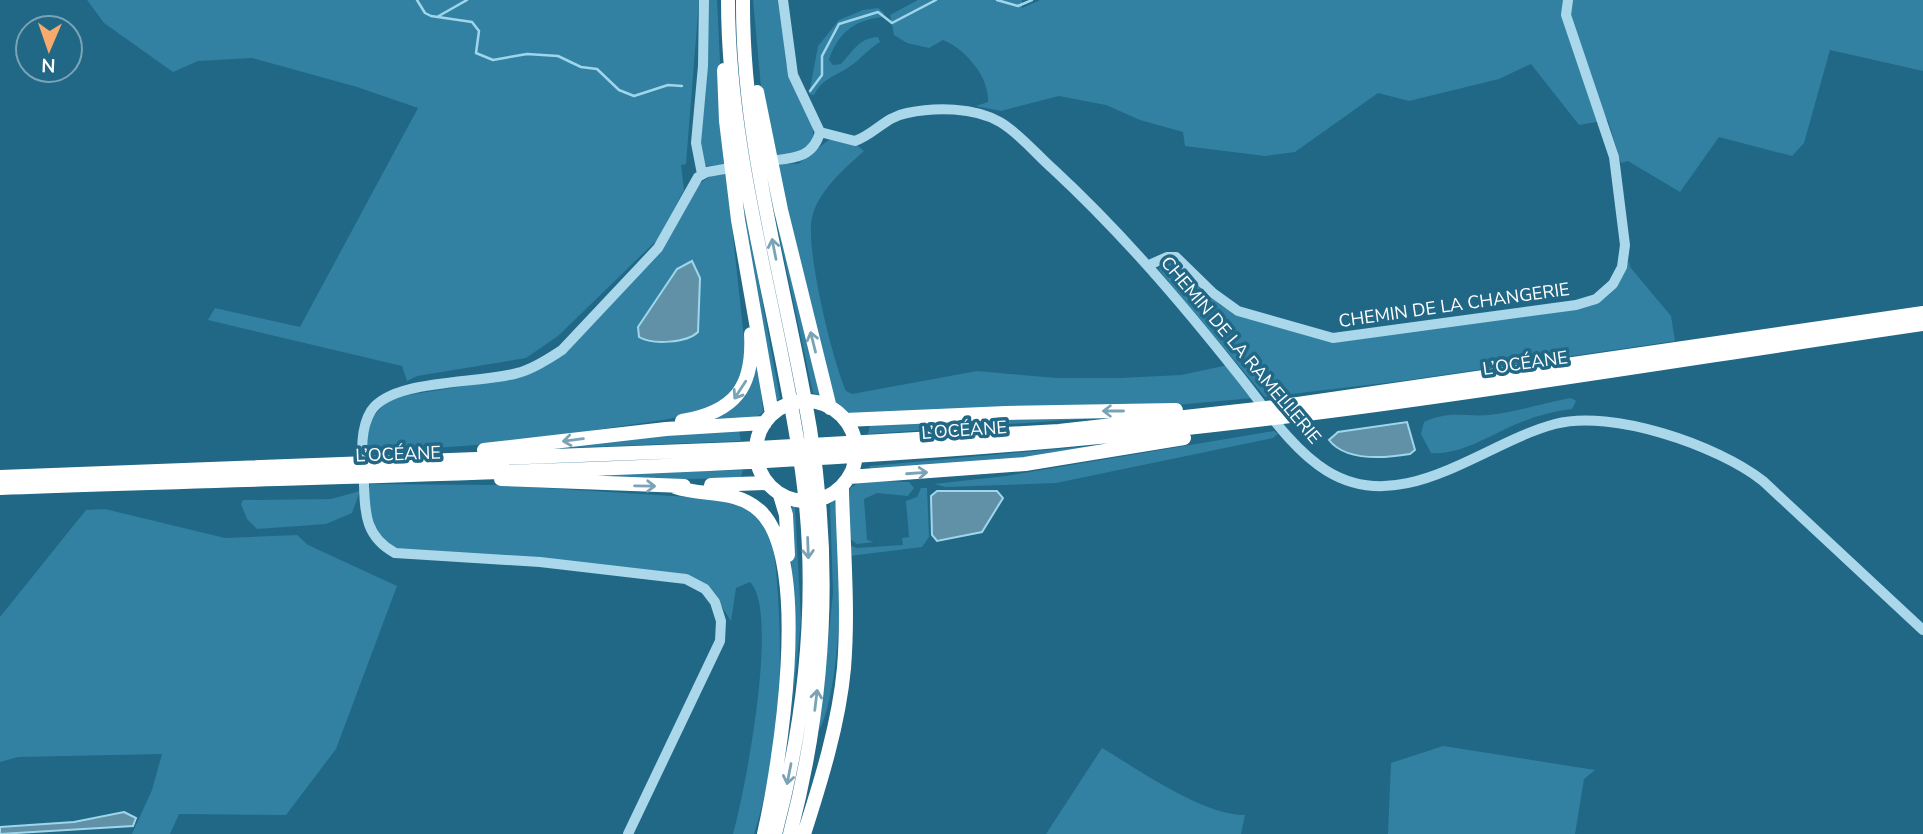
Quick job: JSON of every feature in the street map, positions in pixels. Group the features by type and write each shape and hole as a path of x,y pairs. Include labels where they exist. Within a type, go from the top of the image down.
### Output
{"highway":[{"path":"735,6 723,36 751,165 822,537 824,604 815,715 790,834"},
{"path":"735,6 751,165 750,301 772,415 757,438 755,456 767,483 787,497 816,500 841,486 1025,464 1267,415"},
{"path":"751,165 823,405"},
{"path":"634,433 645,427 713,413 739,394 751,363 747,306 750,301"},
{"name":"L’OCÉANE","path":"1267,415 1923,313"},
{"name":"L’OCÉANE","path":"0,488 378,467 1057,442 1923,324"},
{"path":"378,467 397,456 512,448 772,415 798,402 823,405 845,420 856,448 841,486 847,625 840,699 804,834"},
{"path":"845,420 1006,413 1165,411 1237,405 1267,415"},
{"path":"775,834 800,714 807,640 808,537 803,431"},
{"name":"L’OCÉANE","path":"378,467 410,474 739,455"},
{"name":"L’OCÉANE","path":"0,477 353,469"},
{"path":"410,474 424,479 533,480 675,487 767,483"},
{"path":"675,487 687,491 731,495 761,512 777,536 786,590"},
{"path":"762,834 782,743 787,704 787,497"},
{"path":"795,815 808,789 832,699 845,604"}],"street":[{"path":"628,834 720,641 721,621 710,595 697,584 673,577 540,562 395,553 380,544 366,523 363,438 371,410 388,396 516,374 537,366 562,350 658,247 702,174 696,143 703,66 704,0"},
{"path":"702,174 797,158 814,148 820,132 793,75 783,0"},
{"name":"CHEMIN DE LA CHANGERIE","path":"1149,265 1167,257 1176,257 1213,293 1238,311 1333,338 1576,305 1595,299 1618,276 1625,244 1614,158 1566,15 1568,0"},
{"name":"CHEMIN DE LA RAMELLERIE","path":"820,132 855,141 896,115 927,111 968,112 1000,122 1085,198 1149,265 1304,453 1336,475 1375,486 1408,483 1538,430 1574,421 1610,422 1689,442 1733,460 1762,481 1923,630"}],"shaded area":[{"path":"87,0 699,0 686,164 681,165 684,190 657,240 558,336 526,358 417,376 407,381 402,366 208,320 215,308 300,327 418,108 357,87 252,58 198,61 173,72 104,23"},
{"path":"707,0 717,0 725,165 704,166 699,148"},
{"path":"753,0 780,0 786,64 813,124 813,142 800,153 777,155 761,87"},
{"path":"918,0 1022,0 1022,8 1040,0 1923,0 1923,71 1830,50 1804,143 1792,156 1719,137 1680,192 1628,161 1621,163 1608,120 1579,125 1531,64 1499,79 1409,101 1378,93 1295,152 1265,156 1185,146 1183,132 1140,120 1106,105 1059,96 1001,111 976,106 988,102 988,92 974,65 959,50 943,40 929,48 907,43 894,35 890,15"},
{"path":"878,8 884,13 883,17 864,21 848,30 837,42 829,60 833,65 841,64 866,40 878,37 880,42 853,64 825,81 814,95 809,94 818,46 839,20 863,10"},
{"path":"830,139 858,146 864,151 826,190 812,218 816,279 828,332 846,391 852,394 977,371 1056,378 1120,378 1181,375 1228,365 1253,398 1176,405 852,416 832,398 784,202 778,163 798,164"},
{"path":"765,170 820,395 813,393"},
{"path":"726,171 746,357 733,393 719,405 695,414 657,421 504,443 367,453 367,435 372,420 381,408 395,397 521,377 548,365 567,350 658,253 698,185 713,174"},
{"path":"739,174 780,398 776,401 759,329"},
{"path":"692,261 700,278 698,332 686,339 669,342 639,337 638,327 677,269"},
{"path":"1629,261 1630,267 1671,316 1675,341 1402,381 1265,397 1159,270 1161,263 1174,262 1219,304 1239,316 1331,340 1601,299"},
{"path":"758,362 763,412 750,419 705,422"},
{"path":"1571,398 1576,401 1572,409 1532,418 1454,451 1431,453 1421,434 1424,422 1441,416 1499,414"},
{"path":"1126,416 868,434 870,425"},
{"path":"1407,422 1415,450 1410,454 1367,457 1345,452 1329,440 1338,432"},
{"path":"739,431 741,441 541,449 608,439"},
{"path":"1274,431 1278,434 1273,438 1056,483 946,487 934,484 1006,476"},
{"path":"1125,443 1054,456 871,471 869,466"},
{"path":"743,470 741,477 691,479 541,475"},
{"path":"860,482 909,482 914,488 908,496 877,493 864,499 867,540 874,542 857,544 850,539 850,488"},
{"path":"370,484 497,485 722,499 756,514 769,535 774,555 780,656 774,745 754,834 733,834 752,743 761,663 762,628 758,599 750,582 736,588 731,621 716,597 695,579 397,550 381,537 372,521"},
{"path":"921,488 927,488 929,537 922,547 850,556 850,545 856,548 903,545 902,538 909,537 906,501 917,497"},
{"path":"360,491 352,513 326,524 257,529 247,519 241,504 243,500 331,499"},
{"path":"937,491 997,491 1003,498 982,532 937,541 932,535 931,496"},
{"path":"834,500 840,548 837,652 826,711 819,730 833,593 830,504"},
{"path":"795,507 801,619 791,721 794,682 790,508"},
{"path":"105,509 225,538 297,535 308,545 397,586 336,749 286,815 179,814 170,834 132,834 152,790 162,754 18,757 0,762 0,617 86,510"},
{"path":"1443,746 1595,770 1584,779 1575,834 1388,834 1391,763"},
{"path":"1102,748 1190,800 1209,808 1245,815 1241,834 1046,834"},
{"path":"124,812 136,818 133,826 0,834 0,827 74,822"}],"waterway":[{"path":"417,0 425,13 431,16 472,22 479,31 476,53 493,60 527,54 558,56 581,67 597,69 619,90 634,96 668,85 682,86"},
{"path":"437,17 467,0"},
{"path":"810,91 822,75 822,56 839,24 878,12 892,23 936,0"},
{"path":"997,0 1018,6 1032,0"}]}
